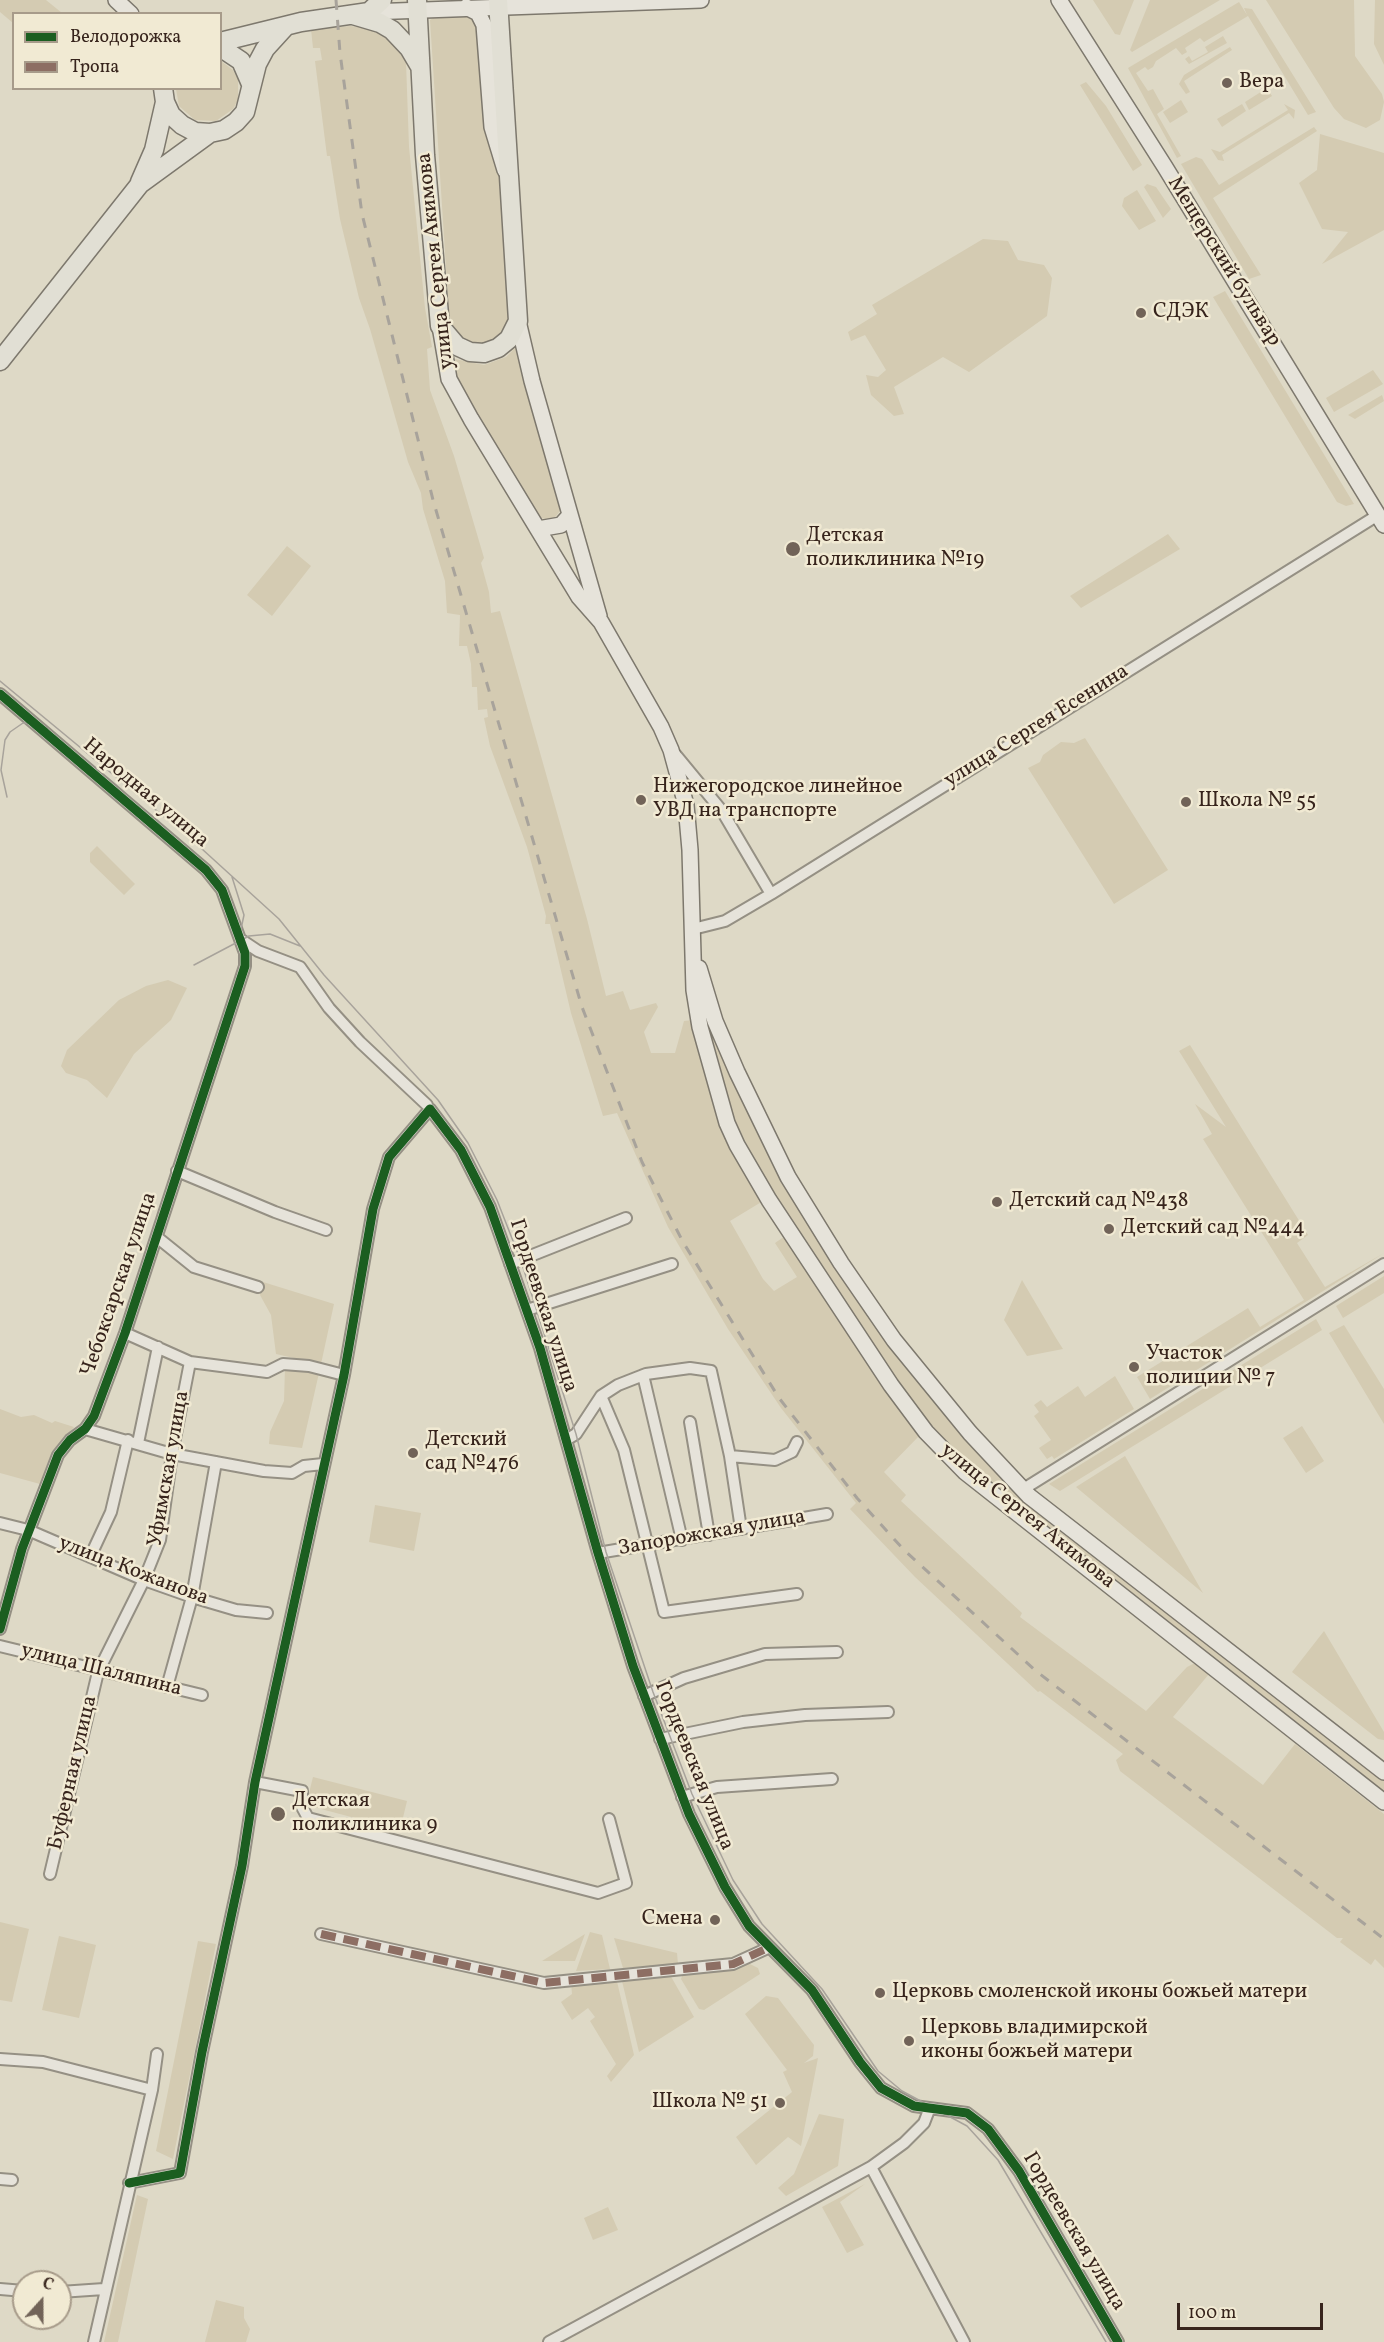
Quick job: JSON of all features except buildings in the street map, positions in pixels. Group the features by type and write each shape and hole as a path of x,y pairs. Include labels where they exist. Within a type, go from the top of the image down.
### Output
{"main road":[{"path":"116,0 129,12"},
{"path":"222,42 367,9 418,4 466,7 498,3 701,0"},
{"name":"Мещерский бульвар","path":"1059,0 1147,138 1381,520"},
{"name":"улица Сергея Акимова","path":"498,3 518,321 601,621 671,750 686,805 695,953 694,990 699,1024 712,1075 737,1145 776,1210 891,1385 926,1432 965,1472 1384,1802"},
{"name":"улица Сергея Акимова","path":"418,4 440,326 449,379 507,481 579,597 601,621"},
{"path":"466,7 478,13 484,26 492,127 509,179"},
{"path":"367,9 409,48 421,69"},
{"path":"164,95 171,115 182,125 195,132 210,133 224,130 236,122 248,105 251,84 265,49 286,26"},
{"path":"222,48 241,61 251,84"},
{"path":"140,184 154,150 164,95"},
{"path":"0,361 140,184 210,133"},
{"path":"440,326 457,346 470,352 484,353 498,348 509,339 518,321"},
{"path":"538,529 561,525 570,515"},
{"name":"улица Сергея Акимова","path":"695,953 715,1020 754,1112 788,1177 841,1263 894,1340 970,1433 1022,1490 1384,1772"},
{"path":"699,1024 703,1018 710,1017 715,1020"}],"street":[{"name":"улица Сергея Есенина","path":"693,929 724,921 771,894 1381,520"},
{"name":"Народная улица","path":"0,694 206,870 222,890 240,939"},
{"path":"671,750 722,811 771,894"},
{"name":"Гордеевская улица","path":"240,939 258,951 300,967 329,1008 360,1042 429,1107 461,1150 490,1207 527,1310 567,1440 598,1553 644,1696 682,1797 725,1887 750,1926 768,1948 812,1990 860,2062 881,2088 914,2106 929,2110 948,2109 966,2113 988,2129 1019,2171 1118,2342"},
{"name":"Чебоксарская улица","path":"0,1629 28,1530 58,1455 70,1440 85,1429 94,1416 125,1333 158,1238 177,1171 245,966 245,953 240,939"},
{"path":"129,2183 180,2173 202,2052 242,1866 255,1782 344,1376 377,1193 389,1157 429,1107"},
{"path":"177,1171 275,1212 326,1230"},
{"path":"510,1264 626,1218"},
{"path":"158,1238 194,1267 258,1287"},
{"path":"527,1310 672,1264"},
{"path":"1022,1490 1384,1264"},
{"path":"125,1333 190,1362 267,1372 283,1364 309,1366 344,1376"},
{"path":"90,1557 111,1512 133,1442 158,1347"},
{"name":"Уфимская улица","path":"98,1672 144,1580 160,1540 172,1454 190,1362"},
{"path":"567,1440 576,1434 601,1396 643,1375 690,1368 711,1371 730,1456 741,1529"},
{"path":"643,1375 682,1540"},
{"path":"601,1396 624,1450 664,1612 797,1594"},
{"path":"690,1422 710,1535"},
{"path":"85,1429 172,1454 216,1462 292,1473 304,1466 323,1464"},
{"path":"730,1456 758,1461 775,1460 792,1452 797,1442"},
{"path":"167,1687 192,1597 216,1462"},
{"name":"Запорожская улица","path":"598,1553 827,1514"},
{"name":"улица Кожанова","path":"0,1523 28,1530 144,1580 192,1597 236,1610 267,1613"},
{"name":"улица Шаляпина","path":"0,1646 98,1672 202,1695"},
{"path":"644,1696 684,1678 765,1654 837,1652"},
{"name":"Буферная улица","path":"50,1874 98,1672"},
{"path":"660,1739 743,1722 805,1715 888,1712"},
{"path":"682,1797 717,1787 832,1779"},
{"path":"255,1782 302,1791 302,1807 308,1818 598,1893 626,1883 609,1819"},
{"path":"321,1935 544,1983 733,1964 768,1948"},
{"path":"94,2342 104,2289 152,2090 157,2054"},
{"path":"0,2058 43,2062 152,2090"},
{"path":"549,2342 871,2167 904,2143 924,2123 929,2110"},
{"path":"871,2167 964,2342"},
{"path":"0,2179 12,2180"},
{"path":"72,2291 104,2289"}],"shaded area":[{"path":"0,0 46,0 61,12 12,12 12,22 0,12"},
{"path":"1093,0 1134,0 1120,35 1115,34"},
{"path":"1150,0 1220,0 1132,52 1130,50"},
{"path":"1266,0 1354,0 1355,56 1382,94 1384,102 1380,120 1366,128 1344,119 1334,108"},
{"path":"1375,0 1384,0 1384,65 1374,44"},
{"path":"1239,2 1247,15 1244,8 1252,9 1316,112 1308,115 1248,16 1204,42 1200,38 1185,48 1187,52 1182,55 1176,48 1156,61 1153,67 1148,70 1145,67 1136,73 1148,91 1153,89 1164,109 1157,114 1181,156 1177,158 1128,68"},
{"path":"443,12 477,17 500,170 509,319 499,337 483,344 464,341 455,332 449,314 430,20"},
{"path":"351,26 383,31 401,49 406,62 409,147 425,308 432,347 427,349 430,390 454,456 484,558 481,563 489,592 491,613 500,611 587,919 606,996 623,991 630,1010 656,1003 658,1007 644,1032 651,1053 675,1053 684,1021 693,1020 719,1123 763,1201 730,1221 763,1279 774,1291 797,1277 775,1243 785,1236 919,1436 884,1472 906,1495 901,1501 1022,1613 1020,1617 1146,1711 1187,1667 1195,1663 1209,1674 1173,1717 1263,1785 1295,1744 1384,1814 1384,1968 1375,1959 1371,1965 1340,1942 1343,1938 1337,1938 1120,1771 1116,1760 1123,1754 1040,1691 1038,1692 915,1577 850,1509 856,1503 781,1408 728,1329 668,1227 617,1113 603,1116 571,1013 550,924 545,924 546,916 527,847 490,746 484,718 488,717 487,709 478,710 477,687 472,687 467,646 459,646 460,615 447,613 445,581 423,509 421,493 408,462 359,298 340,219 330,156 327,156 315,61 322,60 320,48 313,48 311,29"},
{"path":"1223,36 1227,43 1189,64 1185,59 1189,56 1192,61 1208,52 1205,47"},
{"path":"1230,47 1232,50 1184,81 1190,92 1186,94 1179,84 1184,75"},
{"path":"222,62 233,70 238,79 238,100 233,109 216,121 195,120 179,106 176,90 222,90"},
{"path":"1086,82 1106,106 1142,165 1133,171 1080,85"},
{"path":"1267,88 1272,96 1249,110 1245,102"},
{"path":"1181,100 1188,112 1170,123 1163,112"},
{"path":"1242,104 1246,111 1222,127 1217,119"},
{"path":"1284,104 1295,110 1294,119 1289,113 1222,155 1224,161 1218,160 1211,149 1220,152 1288,110"},
{"path":"1314,127 1317,131 1213,198 1261,275 1249,279 1181,164 1196,157 1202,159 1219,185"},
{"path":"1320,134 1384,153 1384,230 1322,264 1348,232 1322,229 1299,183 1317,170"},
{"path":"1147,184 1156,187 1171,209 1163,218 1144,187"},
{"path":"1137,190 1156,221 1139,230 1122,206 1124,198"},
{"path":"983,239 1008,241 1018,260 1044,265 1052,278 1047,316 969,372 943,357 894,387 904,414 894,416 871,395 866,375 878,377 886,370 865,335 851,341 848,332 877,314 872,305"},
{"path":"1225,291 1354,504 1346,506 1337,502 1213,297"},
{"path":"515,348 560,498 560,511 553,520 540,518 458,382 456,374 455,359 484,365 506,357"},
{"path":"1373,370 1383,384 1334,412 1326,398"},
{"path":"1382,395 1384,401 1355,419 1348,415"},
{"path":"1168,534 1180,549 1081,608 1070,596"},
{"path":"287,546 311,566 272,616 247,595"},
{"path":"1085,738 1168,870 1114,904 1028,768 1040,762 1043,755 1061,742 1074,743"},
{"path":"97,846 135,884 124,895 90,862 90,853"},
{"path":"168,980 187,988 171,1020 134,1054 107,1098 87,1080 66,1073 61,1066 67,1050 119,1000 146,986"},
{"path":"712,1023 768,1148 978,1450 1384,1780 1384,1794 968,1468 935,1434 898,1387 772,1196 733,1116 704,1025"},
{"path":"1190,1045 1308,1235 1297,1243 1325,1287 1384,1253 1150,1399 1137,1377 1248,1308 1260,1327 1304,1300 1203,1139 1212,1134 1195,1104 1226,1127 1179,1051"},
{"path":"1384,1276 1384,1293 1343,1318 1336,1306"},
{"path":"1022,1280 1063,1349 1027,1356 1004,1320"},
{"path":"263,1282 334,1304 321,1364 276,1354 271,1315 260,1295"},
{"path":"1316,1319 1322,1330 1060,1491 1049,1484"},
{"path":"1344,1325 1384,1389 1384,1424 1329,1333"},
{"path":"285,1368 319,1373 302,1448 269,1444 270,1432 284,1401"},
{"path":"1115,1376 1134,1409 1054,1459 1052,1456 1047,1459 1039,1448 1051,1440 1034,1416 1039,1412 1034,1405 1041,1400 1047,1407 1078,1386 1085,1397"},
{"path":"0,1409 21,1417 34,1415 52,1423 55,1421 74,1427 51,1456 40,1484 0,1473"},
{"path":"1302,1426 1324,1461 1306,1473 1283,1438"},
{"path":"1125,1456 1203,1593 1076,1487"},
{"path":"375,1505 421,1513 414,1551 369,1542"},
{"path":"1324,1631 1384,1732 1384,1740 1378,1739 1292,1672"},
{"path":"313,1777 407,1801 400,1830 306,1805"},
{"path":"0,1922 29,1929 12,2002 0,2000"},
{"path":"590,1932 602,1935 610,1969 576,1971"},
{"path":"585,1934 575,1961 542,1961"},
{"path":"59,1936 96,1945 79,2018 42,2010"},
{"path":"614,1938 677,1953 678,1964 623,1968"},
{"path":"198,1941 216,1944 173,2159 156,2151"},
{"path":"748,1963 758,1968 760,1974 704,2010 699,2009 681,1979 683,1973"},
{"path":"669,1973 694,2017 639,2052 621,1977"},
{"path":"616,1977 634,2055 611,2082 607,2076 616,2064 590,2021 595,2017 588,2008 572,2020 561,2002 572,1994 571,1982"},
{"path":"766,1996 778,1998 814,2045 813,2056 804,2063 818,2058 801,2146 788,2137 756,2165 736,2137 792,2092 783,2072 787,2070 745,2014"},
{"path":"819,2114 844,2119 838,2166 786,2196 778,2188 794,2174"},
{"path":"865,2184 840,2202 864,2245 847,2253 822,2207"},
{"path":"137,2195 148,2199 118,2342 104,2342"},
{"path":"608,2207 618,2230 593,2240 584,2218"},
{"path":"216,2300 244,2307 244,2318 250,2329 246,2342 205,2342"}],"tram line":[{"path":"0,681 191,839 279,919 324,975 438,1100 468,1143 497,1200 522,1264 576,1434 606,1552 653,1692 692,1794 733,1880 762,1924 822,1989 878,2071 902,2091 967,2126 998,2160 1106,2342"},
{"path":"7,797 1,770 5,740 10,732 23,723 38,723 48,729"},
{"path":"232,877 244,915 238,943"},
{"path":"194,965 249,936 270,934 300,946"}],"railway":[{"path":"336,0 340,53 362,214 433,500 582,1007 642,1162 683,1242 779,1398 857,1498 904,1550 1036,1671 1384,1939"}],"marked path":[{"path":"321,1934 544,1983 733,1964 768,1948"}],"cycle path":[{"path":"0,694 206,870 222,890 245,953 245,966 125,1333 94,1416 85,1429 70,1440 58,1455 22,1549 0,1629"},
{"path":"129,2183 180,2173 202,2052 242,1866 255,1782 344,1375 373,1209 389,1157 430,1109 461,1150 490,1207 540,1348 598,1553 633,1666 689,1814 725,1887 749,1926 812,1990 860,2062 881,2088 914,2106 967,2113 988,2129 1019,2171 1118,2342"}],"place":[{"name":"Вера","path":"1227,83"},
{"name":"СДЭК","path":"1141,313"},
{"name":"Детская поликлиника №19","path":"793,549"},
{"name":"Нижегородское линейное УВД на транспорте","path":"641,800"},
{"name":"Школа № 55","path":"1186,802"},
{"name":"Детский сад №438","path":"997,1202"},
{"name":"Детский сад №444","path":"1109,1229"},
{"name":"Участок полиции № 7","path":"1134,1367"},
{"name":"Детский сад №476","path":"413,1453"},
{"name":"Детская поликлиника 9","path":"278,1814"},
{"name":"Смена","path":"715,1920"},
{"name":"Церковь смоленской иконы божьей матери","path":"880,1993"},
{"name":"Церковь владимирской иконы божьей матери","path":"909,2041"},
{"name":"Школа № 51","path":"780,2103"}]}
